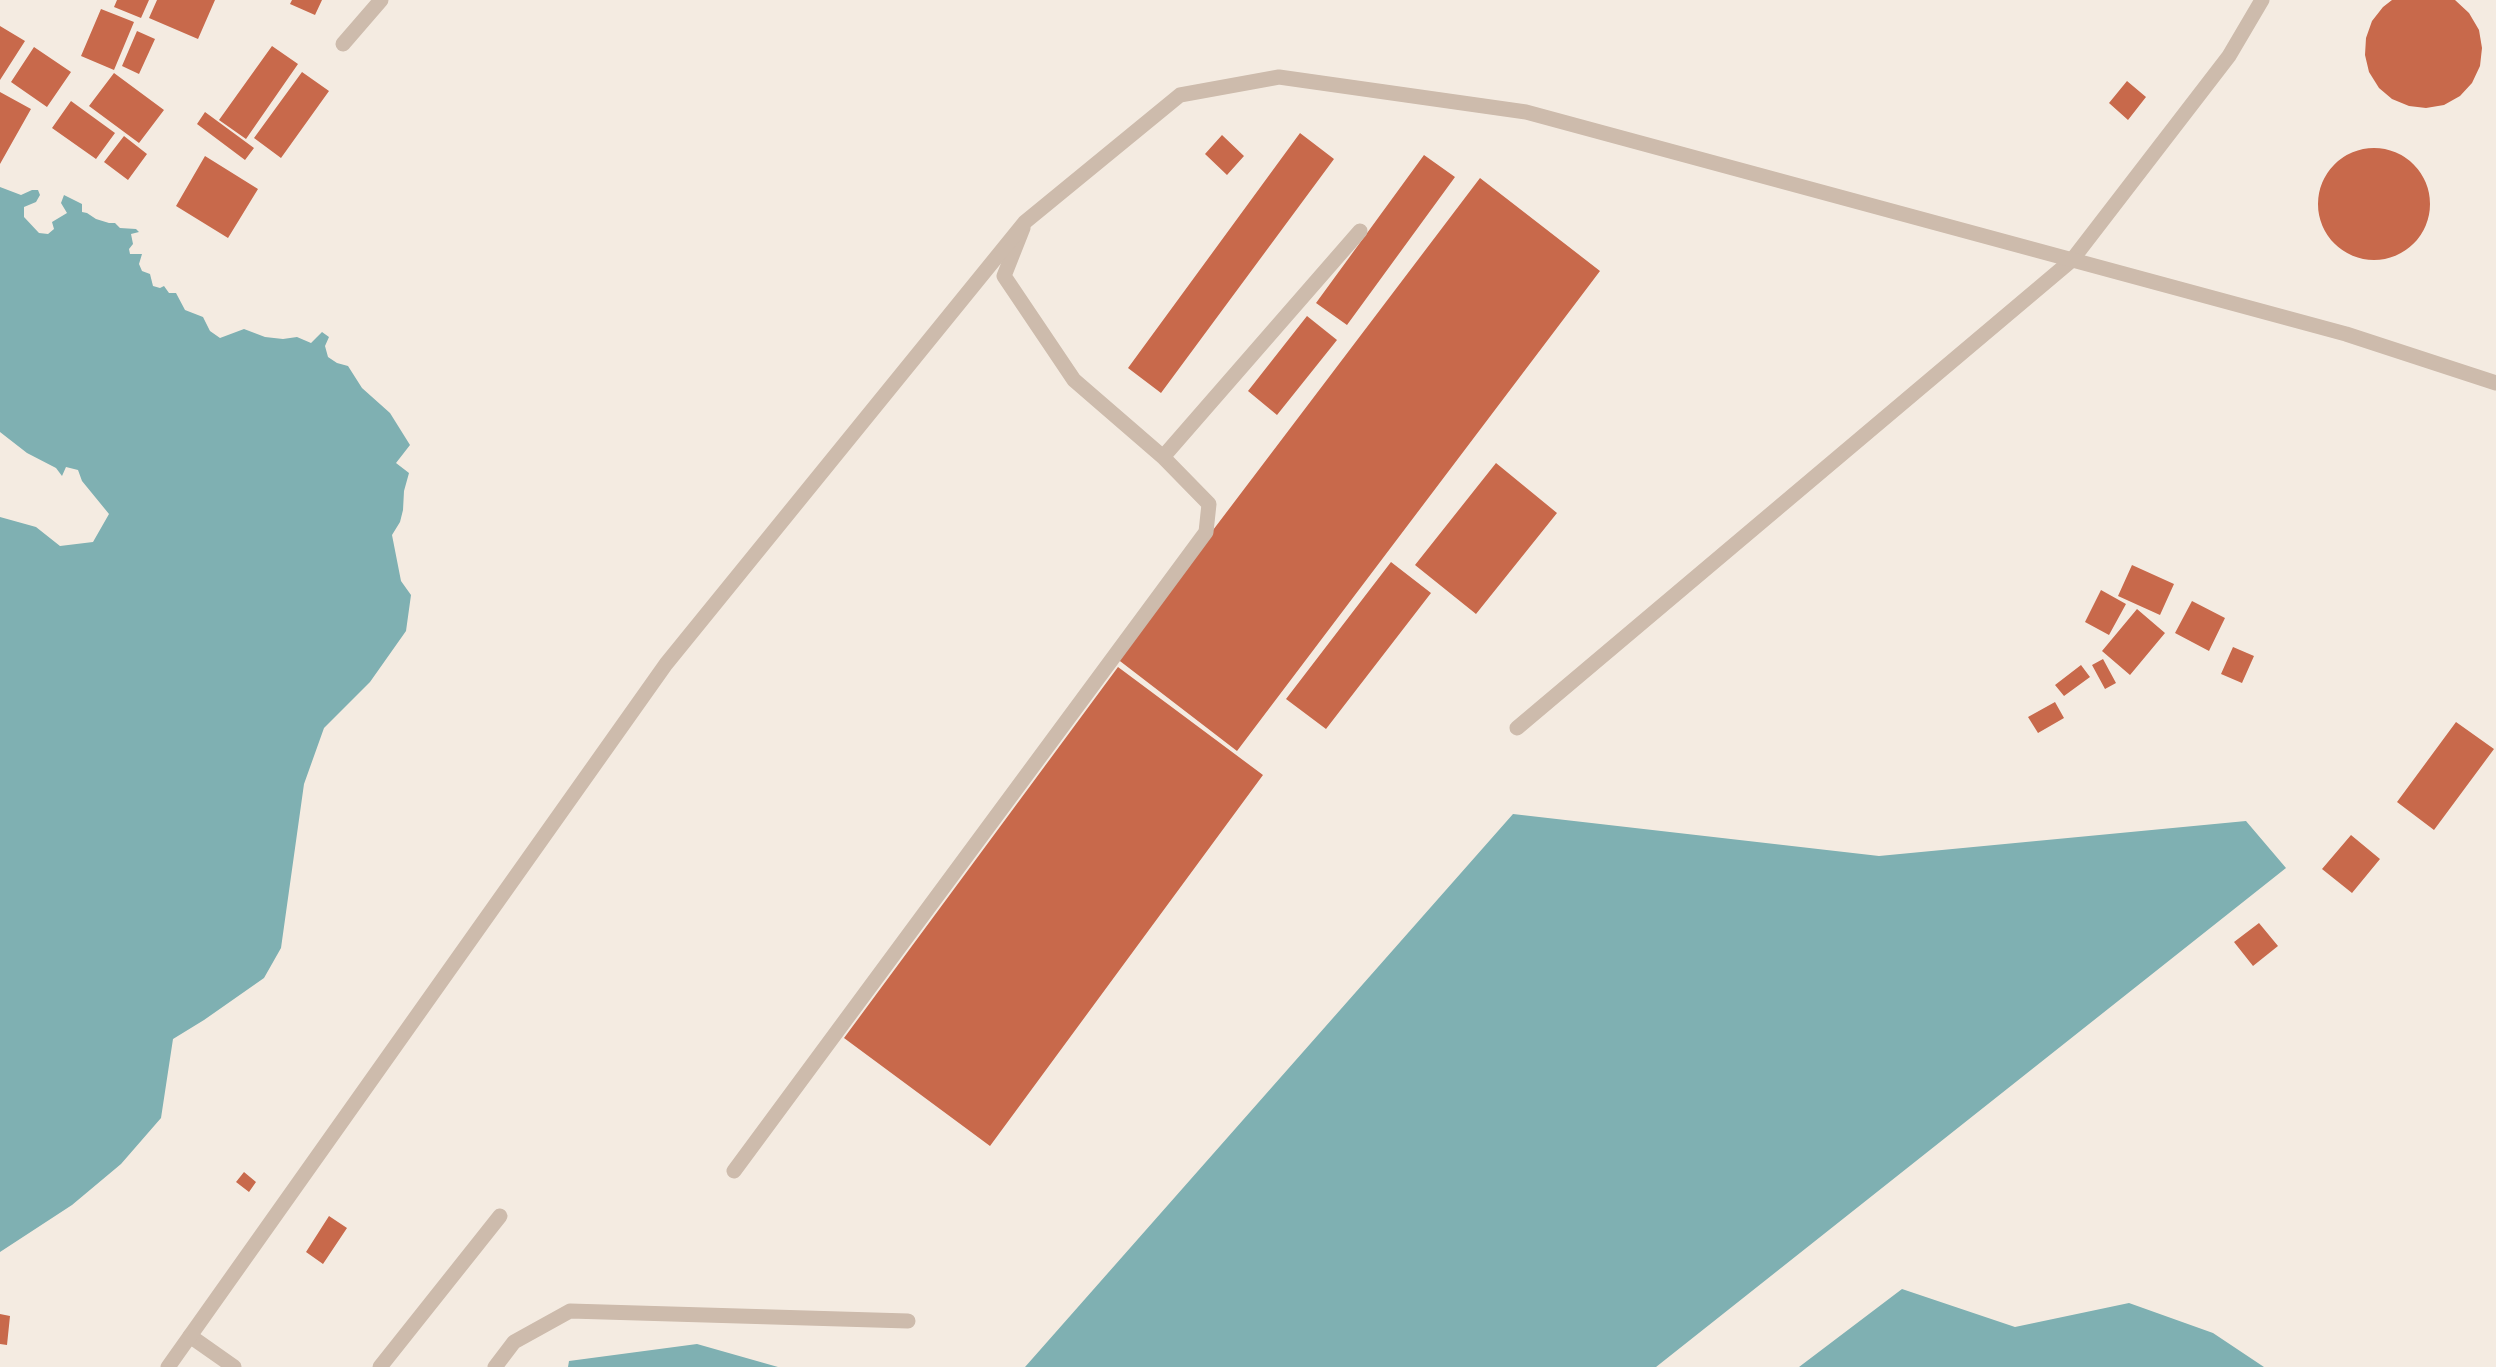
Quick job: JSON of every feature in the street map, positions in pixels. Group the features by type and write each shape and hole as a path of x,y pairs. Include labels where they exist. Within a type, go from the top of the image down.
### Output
{"street":[{"path":"343,44 381,0"},
{"path":"1517,728 2072,260 2229,56 2262,0"},
{"path":"168,1367 666,664 1025,222 1180,95 1278,77 1526,112 2346,334 2496,383"},
{"path":"734,1171 1206,532 1209,504 1163,457 1074,380 1004,276 1025,222"},
{"path":"1163,457 1360,231"},
{"path":"380,1367 500,1216"},
{"path":"495,1367 514,1342 570,1311 908,1321"},
{"path":"190,1336 234,1367"}],"water":[{"path":"0,187 21,195 38,190 40,195 36,202 24,207 24,217 39,233 48,234 54,229 52,222 67,213 61,203 64,195 82,204 82,212 96,219 115,223 120,228 136,229 139,232 131,234 133,244 129,249 130,254 142,254 139,264 142,271 150,274 153,286 160,288 164,286 169,293 176,293 185,310 203,317 210,331 220,338 244,329 265,337 283,339 297,337 311,343 322,332 329,337 325,346 328,357 348,366 362,388 390,413 410,445 396,463 409,473 400,522 392,535 401,581 411,595 406,631 370,682 324,728 304,784 281,948 264,978 173,1039 161,1118 121,1164 72,1205 0,1252 0,517 36,527 60,546 93,542 109,514 82,481 78,470 66,467 62,476 56,468 27,453 0,432"},
{"path":"1513,814 1879,856 2246,821 2286,868 1656,1367 1025,1367"},
{"path":"1902,1289 2015,1327 2129,1303 2213,1333 2264,1367 1799,1367"},
{"path":"697,1344 778,1367 568,1367 569,1361"}],"building":[{"path":"117,0 149,0 141,18 114,7"},
{"path":"157,0 215,0 198,39 149,18"},
{"path":"292,0 322,0 315,15 290,4"},
{"path":"2392,0 2455,0 2469,13 2479,30 2482,48 2480,66 2472,83 2460,96 2444,105 2426,108 2409,106 2392,99 2379,88 2369,72 2365,55 2366,38 2372,21"},
{"path":"101,9 134,22 114,70 81,56"},
{"path":"0,26 25,41 0,80"},
{"path":"137,31 155,39 139,74 122,66"},
{"path":"272,46 298,64 246,139 219,120"},
{"path":"34,47 71,72 47,107 11,82"},
{"path":"302,72 329,91 281,158 254,138"},
{"path":"114,73 164,110 139,143 89,106"},
{"path":"2127,81 2146,97 2128,120 2109,103"},
{"path":"0,92 31,109 0,164"},
{"path":"71,101 115,133 96,159 52,128"},
{"path":"205,112 254,148 245,160 197,124"},
{"path":"1300,133 1334,159 1161,393 1128,368"},
{"path":"1222,135 1244,156 1227,175 1205,154"},
{"path":"124,136 147,154 128,180 104,162"},
{"path":"2374,148 2396,152 2414,164 2426,182 2430,204 2426,226 2414,244 2396,256 2374,260 2352,256 2334,244 2322,226 2318,204 2322,182 2334,164 2352,152"},
{"path":"1424,155 1455,177 1347,325 1316,303"},
{"path":"205,156 258,189 228,238 176,206"},
{"path":"1480,178 1600,271 1237,751 1116,658"},
{"path":"1307,316 1337,340 1277,415 1248,391"},
{"path":"1496,463 1557,513 1476,614 1415,565"},
{"path":"1391,562 1431,593 1326,729 1286,699"},
{"path":"2132,565 2174,584 2160,615 2118,596"},
{"path":"2101,590 2126,604 2109,635 2085,622"},
{"path":"2192,601 2225,618 2209,651 2175,633"},
{"path":"2137,609 2165,633 2130,675 2102,651"},
{"path":"2233,647 2254,656 2242,683 2221,674"},
{"path":"2103,659 2116,683 2105,689 2092,665"},
{"path":"2081,665 2090,677 2064,696 2055,685"},
{"path":"1118,667 1263,775 990,1146 844,1038"},
{"path":"2055,702 2064,718 2038,733 2028,717"},
{"path":"2456,722 2494,749 2434,830 2397,802"},
{"path":"2351,835 2380,859 2352,893 2322,869"},
{"path":"2259,923 2278,946 2253,966 2234,942"},
{"path":"244,1172 256,1182 249,1192 236,1182"},
{"path":"329,1216 347,1228 323,1264 306,1252"},
{"path":"0,1314 10,1316 7,1345 0,1344"}]}
